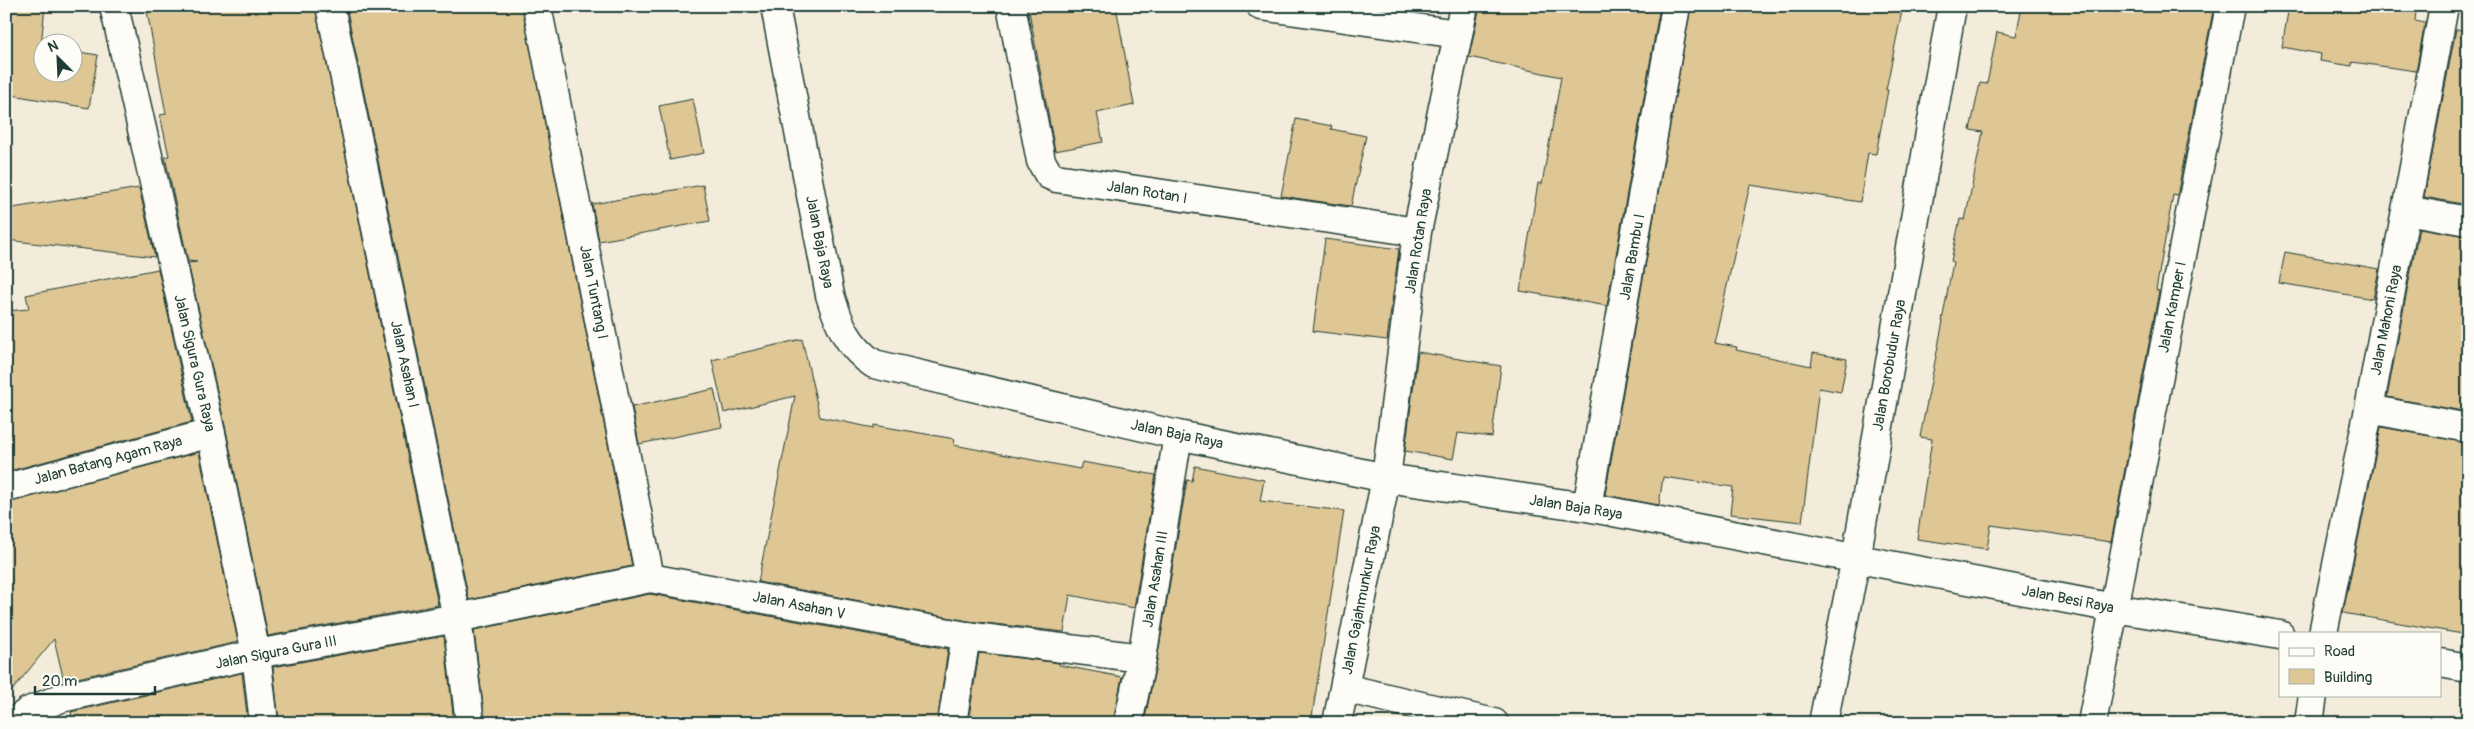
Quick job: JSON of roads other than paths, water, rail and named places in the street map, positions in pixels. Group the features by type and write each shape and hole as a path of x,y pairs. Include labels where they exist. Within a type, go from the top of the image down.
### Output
{"street":[{"name":"Jalan Sigura Gura Raya","path":"114,6 210,432 256,654 264,723"},
{"name":"Jalan Asahan I","path":"330,6 457,618 470,723"},
{"name":"Jalan Tuntang I","path":"537,6 650,578"},
{"name":"Jalan Baja Raya","path":"775,6 830,295 844,334 855,349 874,364 883,368 1178,435 1386,478 1587,508 1856,558"},
{"name":"Jalan Rotan I","path":"1011,6 1041,161 1049,174 1056,178 1417,232"},
{"path":"1261,6 1458,34"},
{"name":"Jalan Rotan Raya","path":"1386,478 1417,232 1464,6"},
{"name":"Jalan Bambu I","path":"1587,508 1676,6"},
{"name":"Jalan Borobudur Raya","path":"1823,723 1856,558 1952,6"},
{"name":"Jalan Kamper I","path":"2092,723 2230,6"},
{"name":"Jalan Mahoni Raya","path":"2323,632 2369,409 2444,6"},
{"path":"2406,210 2468,221"},
{"path":"2369,409 2468,428"},
{"name":"Jalan Batang Agam Raya","path":"6,488 210,432"},
{"name":"Jalan Asahan III","path":"1128,723 1142,658 1178,435"},
{"name":"Jalan Gajahmunkur Raya","path":"1337,723 1386,478"},
{"name":"Jalan Besi Raya","path":"1856,558 2114,608 2279,635"},
{"name":"Jalan Asahan V","path":"457,618 650,578 966,636 1142,658"},
{"name":"Jalan Sigura Gura III","path":"13,723 29,711 61,698 256,654 457,618"},
{"path":"952,723 966,636"},
{"path":"2442,663 2468,668"},
{"path":"1344,688 1494,723"},
{"path":"2309,723 2313,696"}]}
